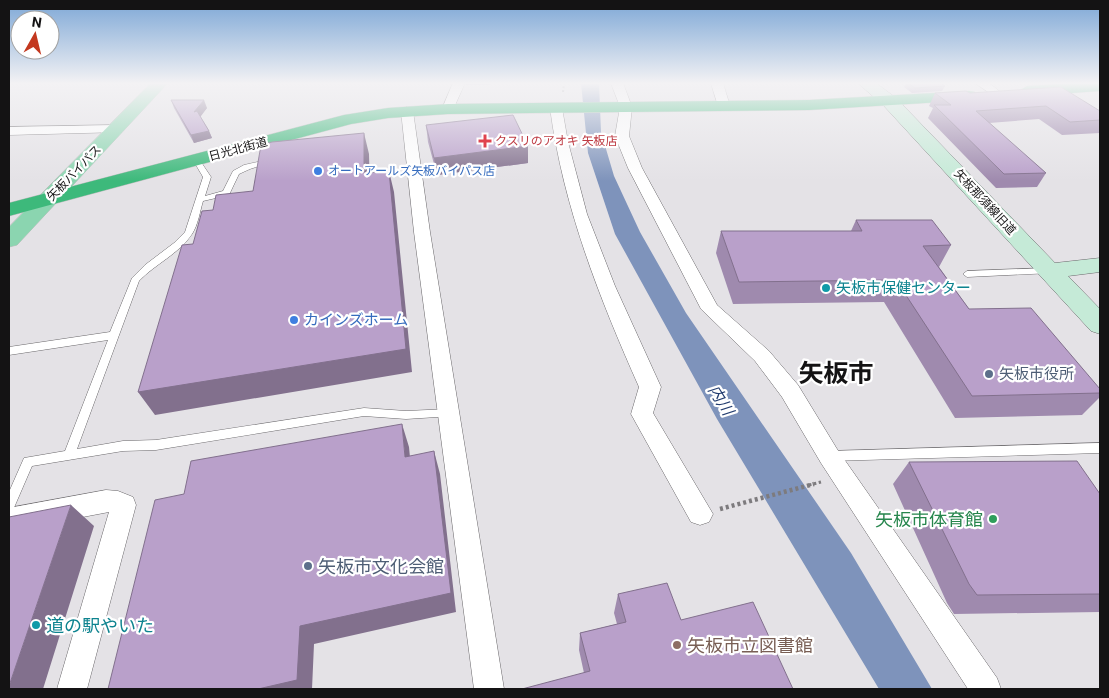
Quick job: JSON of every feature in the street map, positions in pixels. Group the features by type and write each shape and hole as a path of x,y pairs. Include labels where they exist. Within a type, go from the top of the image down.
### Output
{"highway":[{"name":"日光北街道","path":"9,210 350,119 374,116"}],"main road":[{"name":"矢板バイパス","path":"9,240 130,116"}],"street":[{"path":"408,116 448,413 489,689"},
{"path":"564,116 569,176 620,323 650,387 642,414 700,514"},
{"path":"622,116 622,136 635,168 710,309 762,356 790,390 829,456 986,689"},
{"name":"矢板那須線旧道","path":"903,116 1100,325"},
{"path":"9,131 117,129"},
{"path":"1050,271 1100,265"},
{"path":"9,519 106,501 118,502 124,505 72,689"}],"lane":[{"path":"69,455 135,280 149,266 184,239 189,232 207,174 197,160"},
{"path":"200,199 226,193 230,189 234,177 241,170 278,160"},
{"path":"967,274 1050,271"},
{"path":"9,350 115,335"},
{"path":"9,506 28,462 124,446 156,446 364,412 406,415 448,413"},
{"path":"829,456 1100,448"}],"path":[{"path":"700,514 843,477"}],"water":[{"name":"内川","path":"584,116 600,116 601,132 614,176 640,232 686,313 851,553 932,689 879,689 717,419 615,234 588,153"}],"building":[{"path":"180,116 200,116 209,131 191,135"},
{"path":"513,116 528,146 434,158 426,125"},
{"path":"945,116 981,116 1046,173 1004,174"},
{"path":"1060,116 1100,116 1100,120 1070,122"},
{"name":"カインズホーム","path":"364,133 364,173 389,171 406,349 138,392 182,245 193,244 202,211 213,210 216,195 253,191 261,145 272,142"},
{"path":"856,220 932,220 951,245 923,246 969,309 1031,308 1100,389 1100,393 972,396 896,280 739,282 721,231 862,231"},
{"name":"矢板市文化会館","path":"402,424 405,457 434,451 451,593 300,626 297,680 258,689 108,689 155,500 184,494 191,461"},
{"name":"矢板市体育館","path":"1077,461 1100,494 1100,594 977,595 969,584 909,462"},
{"path":"71,505 9,686 9,517"},
{"name":"矢板市立図書館","path":"667,583 681,620 753,602 793,689 522,689 590,671 580,633 626,622 618,594"}],"place":[{"name":"クスリのアオキ 矢板店","path":"485,141"},
{"name":"オートアールズ矢板バイパス店","path":"318,171"},
{"name":"矢板市保健センター","path":"826,288"},
{"name":"カインズホーム","path":"294,320"},
{"name":"矢板市役所","path":"989,374"},
{"name":"矢板市体育館","path":"993,519"},
{"name":"矢板市文化会館","path":"308,566"},
{"name":"道の駅やいた","path":"36,625"},
{"name":"矢板市立図書館","path":"677,645"}],"district":[{"name":"矢板市","path":"836,373"}]}
